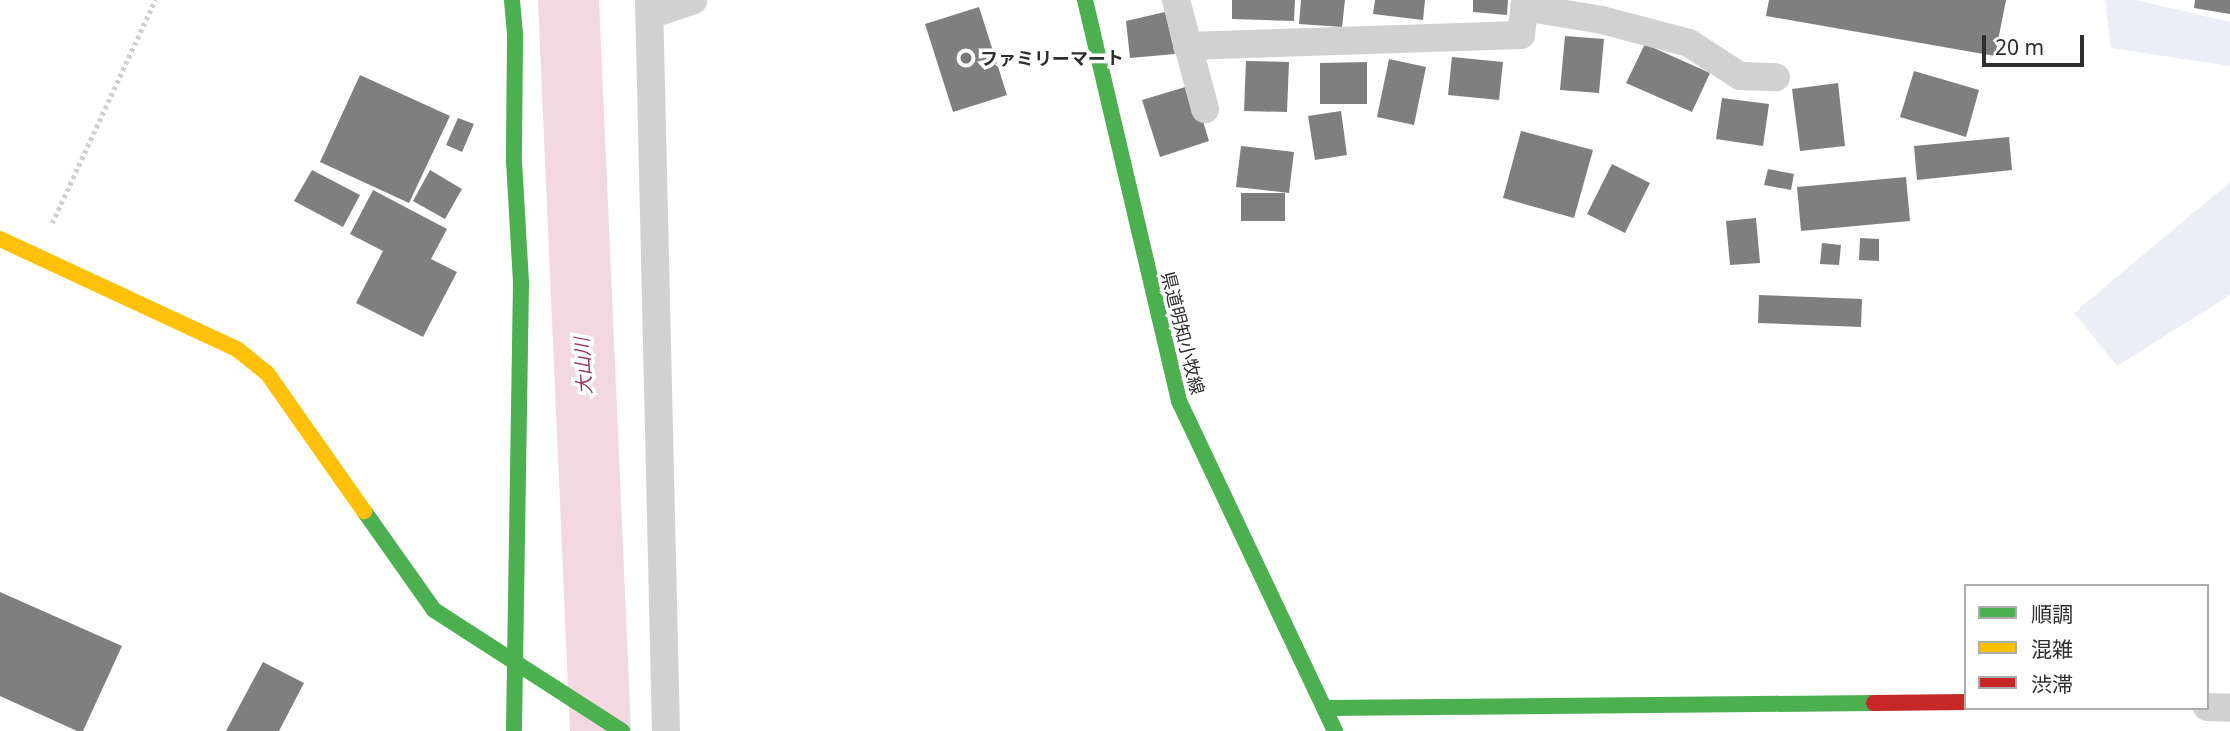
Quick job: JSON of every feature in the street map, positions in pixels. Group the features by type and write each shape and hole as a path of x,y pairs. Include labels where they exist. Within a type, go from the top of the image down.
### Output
{"street":[{"path":"512,0 514,161 521,282 514,731"},
{"path":"666,731 650,8 694,0"},
{"name":"県道明知小牧線","path":"1085,0 1179,401 1335,731"},
{"path":"1176,0 1205,109"},
{"path":"1187,46 1521,35 1524,3 1689,43 1740,76 1776,77"},
{"path":"0,239 237,349 267,373 434,610 622,731"},
{"path":"1325,708 1964,702"},
{"path":"2209,707 2230,708"}],"path":[{"path":"37,256 155,0"}],"shaded area":[{"path":"2105,0 2136,0 2230,22 2230,66 2111,48"},
{"path":"2230,182 2230,295 2117,366 2074,313"}],"building":[{"path":"1232,0 1295,0 1294,21 1232,19"},
{"path":"1301,0 1345,0 1342,27 1299,24"},
{"path":"1375,0 1425,0 1423,20 1373,14"},
{"path":"1473,0 1508,0 1507,15 1473,12"},
{"path":"1769,0 2006,0 1995,56 1766,16"},
{"path":"2195,0 2230,0 2230,14 2194,8"},
{"path":"979,7 1007,95 953,112 925,24"},
{"path":"1165,12 1175,54 1130,58 1126,21"},
{"path":"1565,36 1604,39 1599,93 1560,90"},
{"path":"1645,44 1710,73 1692,112 1626,83"},
{"path":"1452,57 1503,62 1499,100 1448,95"},
{"path":"1389,59 1426,67 1414,125 1377,117"},
{"path":"1246,61 1289,62 1287,112 1244,111"},
{"path":"1367,62 1367,104 1320,104 1320,63"},
{"path":"1914,71 1979,90 1966,137 1900,117"},
{"path":"360,75 450,116 409,203 320,162"},
{"path":"1838,83 1845,146 1800,151 1792,89"},
{"path":"1192,85 1209,141 1160,157 1142,100"},
{"path":"1722,98 1769,104 1763,146 1716,139"},
{"path":"1341,111 1347,155 1315,160 1308,116"},
{"path":"458,118 474,124 462,152 446,145"},
{"path":"1521,131 1593,150 1574,218 1503,198"},
{"path":"2009,137 2012,170 1917,180 1914,146"},
{"path":"1241,146 1294,152 1289,193 1236,187"},
{"path":"1612,164 1650,183 1625,233 1587,214"},
{"path":"1768,169 1794,174 1791,190 1764,185"},
{"path":"312,170 360,195 343,227 294,201"},
{"path":"430,170 462,189 445,219 413,201"},
{"path":"1906,177 1910,221 1801,231 1797,187"},
{"path":"373,190 447,229 431,259 457,272 423,337 356,303 383,251 350,234"},
{"path":"1241,193 1285,193 1285,221 1241,221"},
{"path":"1756,218 1760,263 1730,265 1726,221"},
{"path":"1860,238 1879,239 1879,261 1859,260"},
{"path":"1822,243 1841,245 1839,265 1820,264"},
{"path":"1759,295 1862,299 1861,327 1758,323"},
{"path":"0,592 122,646 83,731 77,731 0,696"},
{"path":"263,662 304,683 279,731 226,731"}],"waterway":[{"name":"大山川","path":"568,0 600,731"}],"traffic: fast":[{"path":"512,0 515,35 514,161 521,282 514,731"},
{"path":"1085,0 1179,401 1335,731"},
{"path":"364,511 434,610 622,731"},
{"path":"1325,708 1874,703"}],"traffic: slow":[{"path":"0,239 237,349 267,373 364,511"}],"traffic: jam":[{"path":"1874,703 1964,702"}],"place":[{"name":"ファミリーマート","path":"966,58"}]}
